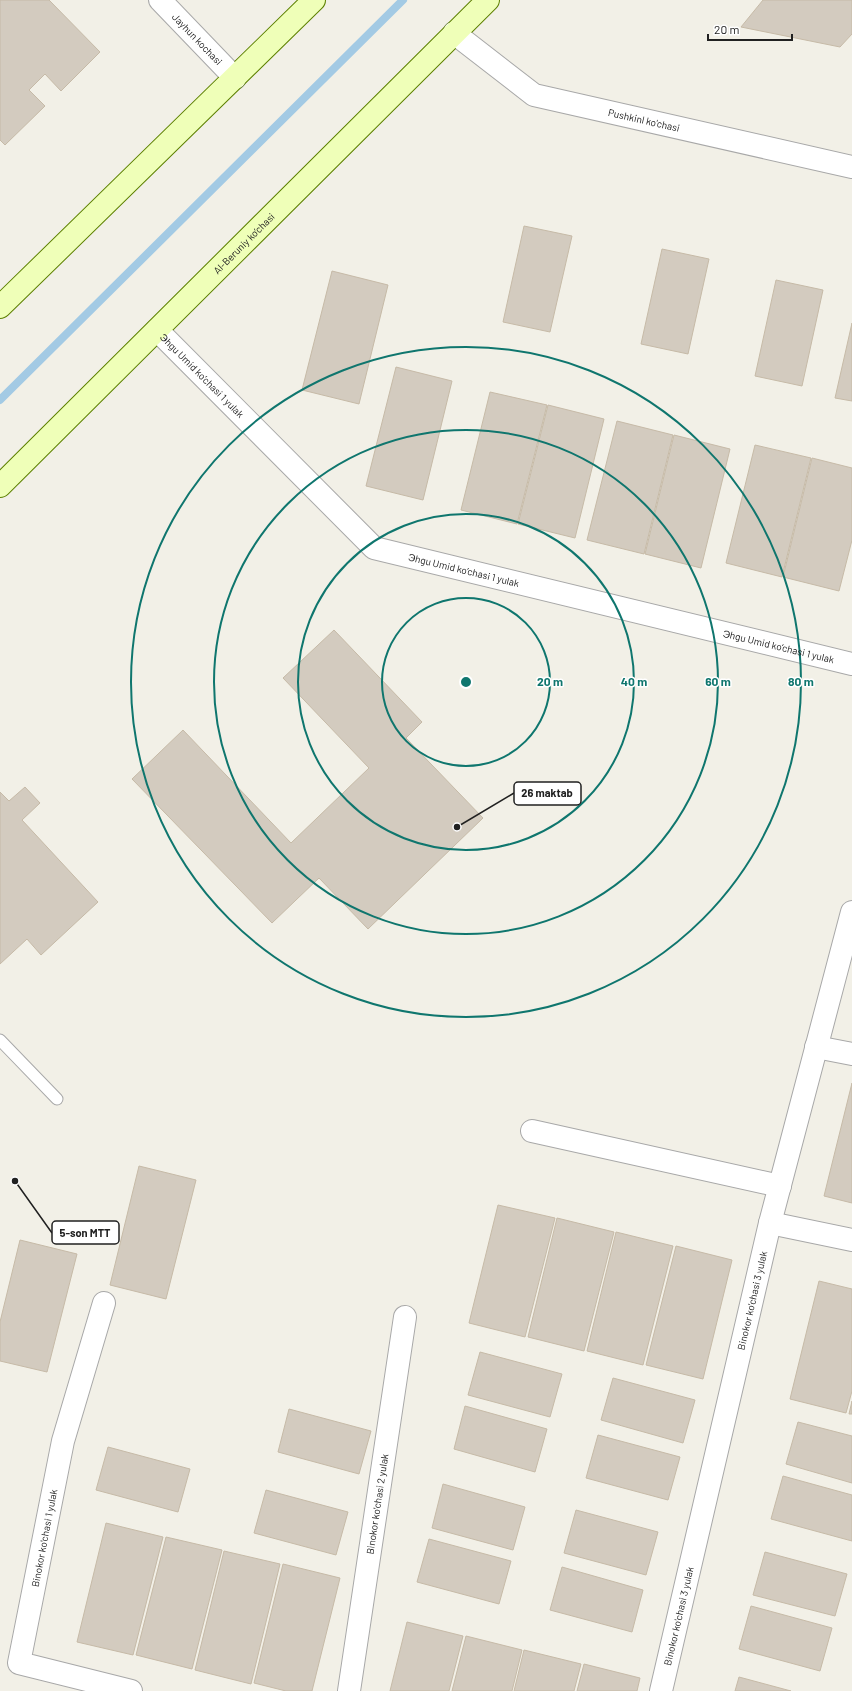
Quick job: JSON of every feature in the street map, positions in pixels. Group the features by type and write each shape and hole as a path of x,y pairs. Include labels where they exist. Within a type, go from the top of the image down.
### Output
{"main road":[{"path":"0,307 314,0"},
{"name":"Al-Beruniy ko’chasi","path":"0,486 488,0"}],"street":[{"name":"Jayhun kochasi","path":"160,0 235,78"},
{"name":"Pushkinl ko'chasi","path":"454,33 534,95 852,167"},
{"name":"Эhgu Umid ko’chasi 1 yulak","path":"157,330 374,548 852,664"},
{"name":"Binokor ko'chasi 3 yulak","path":"662,1691 770,1223 852,912"},
{"path":"816,1047 852,1054"},
{"path":"532,1131 780,1186"},
{"path":"770,1223 852,1240"},
{"name":"Binokor ko'chasi 1 yulak","path":"104,1303 63,1441 19,1663 132,1691"},
{"name":"Binokor ko'chasi 2 yulak","path":"349,1691 405,1317"}],"lane":[{"path":"0,1040 58,1099"}],"building":[{"path":"0,0 49,0 100,52 61,91 45,74 29,90 45,106 5,145 0,140"},
{"path":"763,0 852,0 852,34 840,47 741,27"},
{"path":"524,226 572,236 550,332 503,322"},
{"path":"662,249 709,259 688,354 641,344"},
{"path":"332,271 388,285 359,404 302,390"},
{"path":"776,280 823,290 802,386 755,376"},
{"path":"852,323 852,401 835,398"},
{"path":"396,367 452,381 423,500 366,486"},
{"path":"490,392 547,405 517,524 461,510"},
{"path":"548,405 604,419 575,538 518,524"},
{"path":"617,421 673,435 644,554 587,540"},
{"path":"674,435 730,449 701,568 645,554"},
{"path":"755,445 811,458 782,577 726,563"},
{"path":"812,458 852,468 852,540 839,591 783,577"},
{"path":"334,630 422,722 406,738 483,818 368,929 319,878 272,923 132,779 183,730 291,843 369,768 283,678"},
{"path":"25,787 40,803 22,820 98,902 41,955 27,939 0,964 0,792 9,801"},
{"path":"852,1083 852,1203 824,1196"},
{"path":"139,1166 196,1180 166,1299 110,1285"},
{"path":"498,1205 555,1218 525,1337 469,1323"},
{"path":"557,1218 614,1232 584,1351 528,1337"},
{"path":"616,1232 673,1246 643,1365 587,1351"},
{"path":"20,1240 77,1254 47,1372 0,1361 0,1322"},
{"path":"676,1246 732,1260 703,1379 646,1365"},
{"path":"819,1281 852,1289 852,1391 846,1413 790,1399"},
{"path":"480,1352 562,1374 550,1417 468,1395"},
{"path":"613,1378 695,1400 683,1443 601,1420"},
{"path":"852,1401 852,1414 849,1414"},
{"path":"465,1406 547,1429 535,1472 454,1449"},
{"path":"289,1409 371,1431 359,1474 278,1452"},
{"path":"798,1422 852,1436 852,1483 786,1464"},
{"path":"598,1435 680,1457 668,1500 586,1478"},
{"path":"108,1447 190,1469 178,1512 96,1490"},
{"path":"783,1476 852,1495 852,1541 771,1519"},
{"path":"443,1484 525,1507 513,1550 432,1528"},
{"path":"266,1490 348,1512 336,1555 254,1533"},
{"path":"576,1510 658,1532 646,1575 564,1553"},
{"path":"106,1523 163,1537 133,1655 77,1642"},
{"path":"166,1537 222,1550 192,1669 136,1655"},
{"path":"429,1539 511,1561 499,1604 417,1582"},
{"path":"224,1551 280,1564 251,1684 195,1670"},
{"path":"765,1552 847,1574 835,1616 753,1595"},
{"path":"283,1564 340,1578 312,1691 286,1691 254,1683"},
{"path":"562,1567 643,1590 632,1632 550,1610"},
{"path":"751,1606 832,1628 820,1671 739,1649"},
{"path":"407,1622 463,1636 449,1691 390,1691"},
{"path":"466,1636 522,1650 512,1691 452,1691"},
{"path":"524,1650 581,1664 574,1691 514,1691"},
{"path":"584,1664 640,1678 637,1691 577,1691"},
{"path":"739,1677 791,1691 735,1691"}],"waterway":[{"path":"0,400 403,0"}],"place":[{"name":"26 maktab","path":"457,827"},
{"name":"5-son MTT","path":"15,1181"}]}
